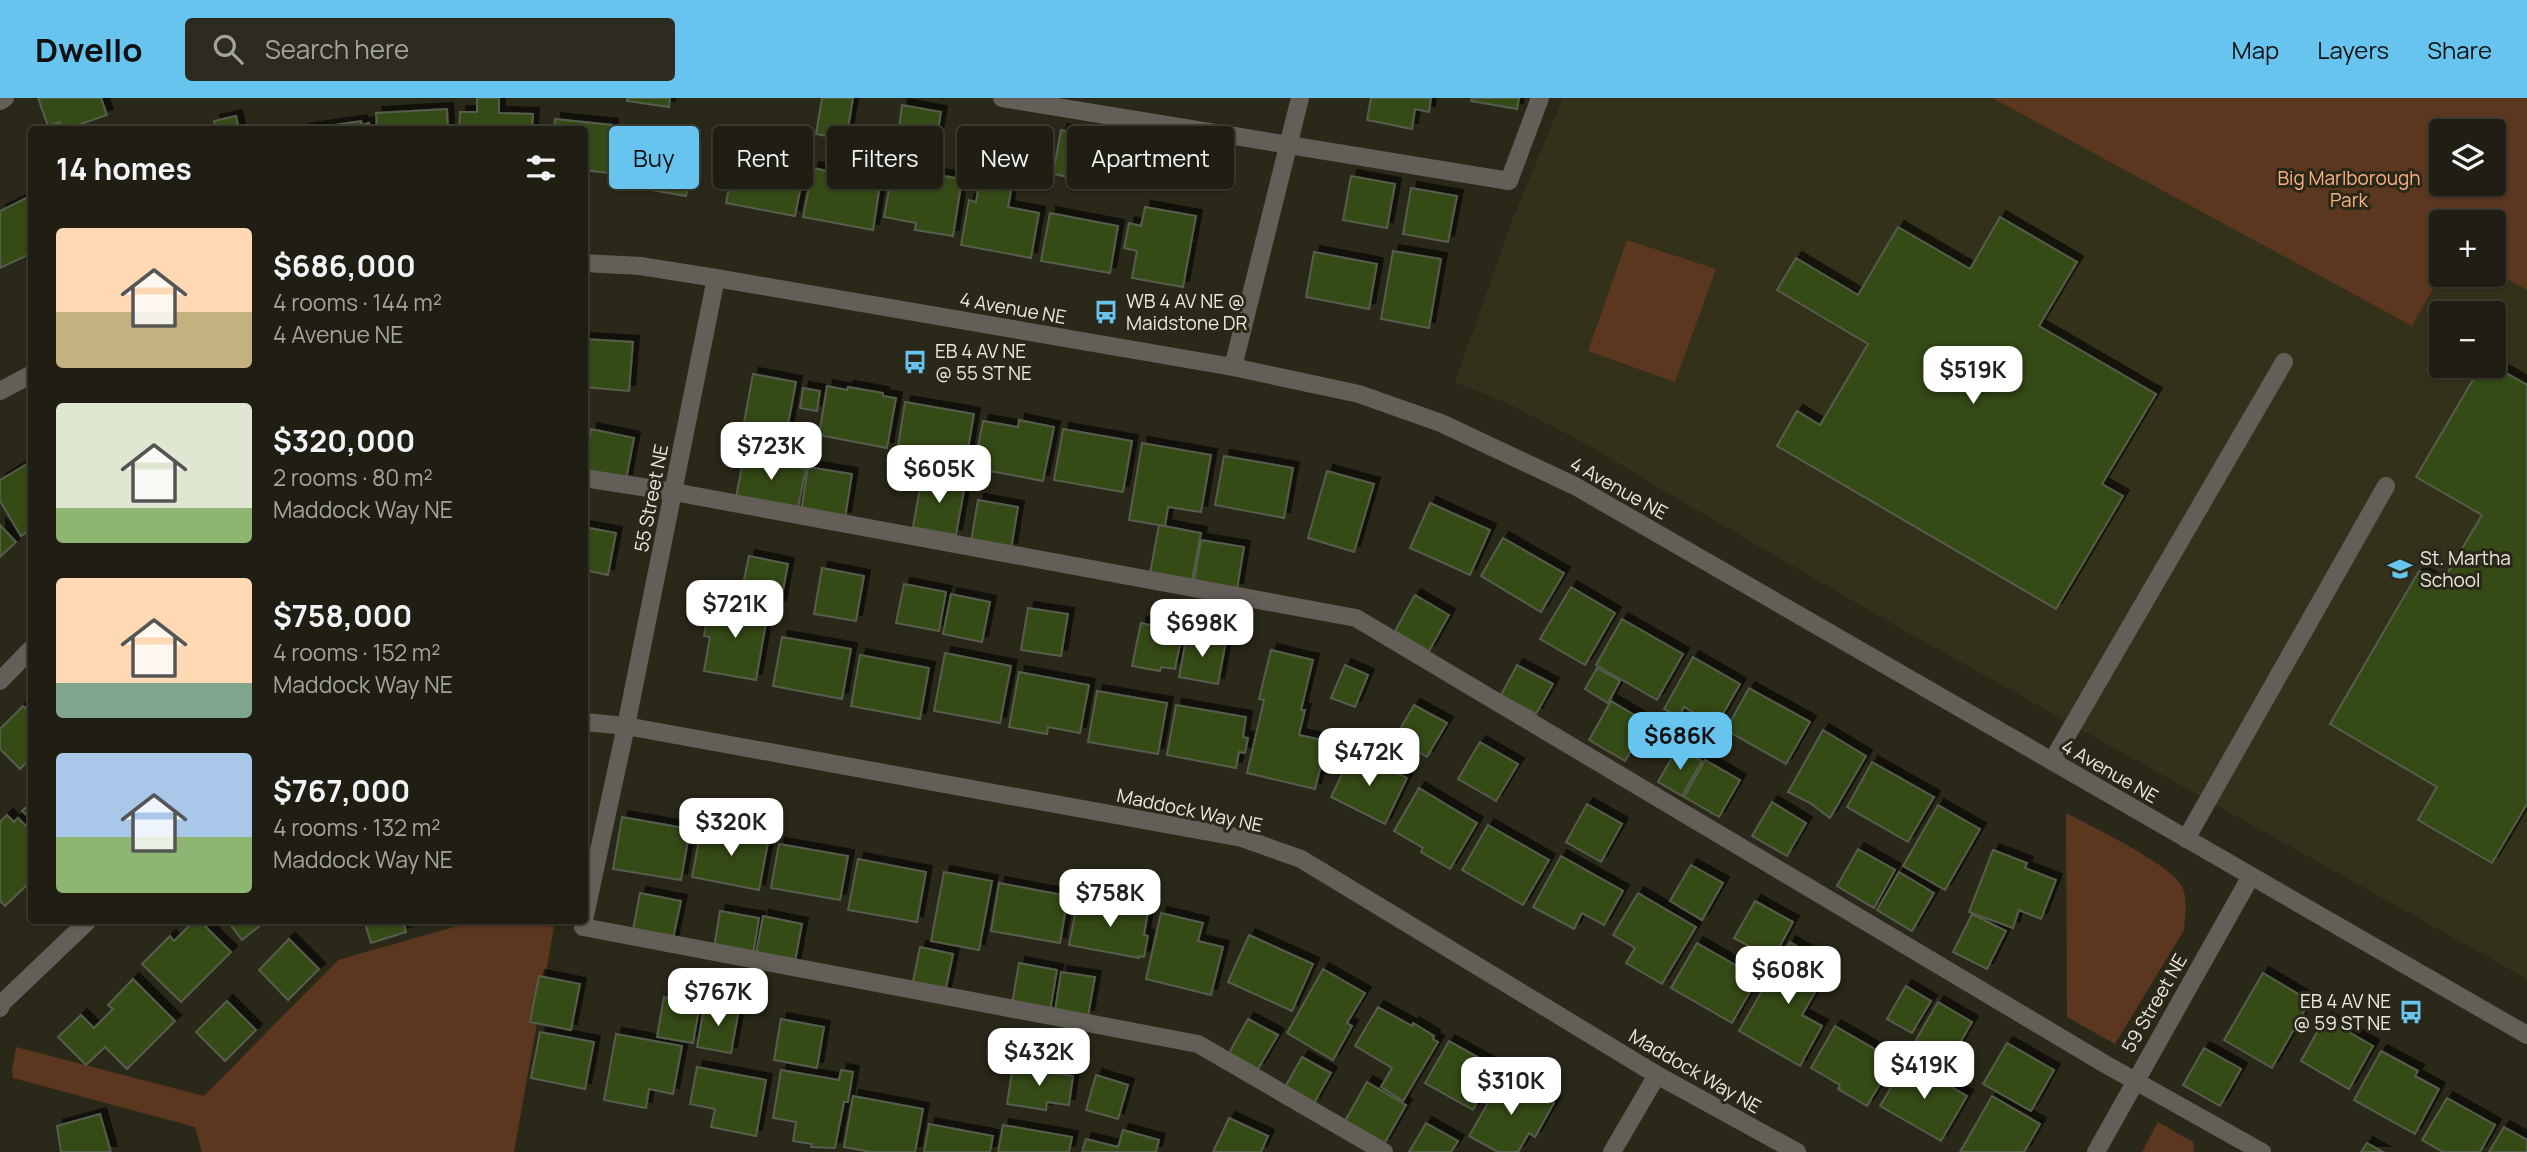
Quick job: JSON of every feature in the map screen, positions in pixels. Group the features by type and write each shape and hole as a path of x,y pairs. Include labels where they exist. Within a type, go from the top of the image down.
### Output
{"street":[{"path":"0,101 5,98"},
{"path":"1002,98 1509,181 1540,98"},
{"path":"1233,367 1300,98"},
{"name":"4 Avenue NE","path":"588,263 640,267 716,278 1233,367 1359,394 1441,423 1575,485 2527,1035"},
{"name":"55 Street NE","path":"588,902 716,278"},
{"path":"2052,761 2284,362"},
{"path":"0,391 28,375"},
{"path":"588,479 674,492 1356,618 2134,1081 2262,1152"},
{"path":"2186,839 2386,486"},
{"path":"0,681 28,652"},
{"name":"Maddock Way NE","path":"588,722 626,726 1242,838 1301,859 1657,1075 1797,1152"},
{"name":"59 Street NE","path":"2096,1152 2251,876"},
{"path":"0,1008 2,1003 85,924"},
{"path":"583,924 583,927 1198,1044 1384,1152"},
{"path":"1612,1152 1657,1075"}],"shaded area":[{"path":"1563,98 1992,98 2412,326 2434,287 2506,287 2506,279 2527,290 2527,979 1891,623 1594,448 1507,403 1455,382 1513,218"}],"green space":[{"name":"Big Marlborough Park","path":"1992,98 2527,98 2527,290 2506,279 2506,210 2429,210 2429,287 2434,287 2412,326"},
{"path":"1627,240 1716,269 1675,382 1588,351"},
{"path":"2066,813 2147,857 2175,877 2184,891 2184,930 2115,1044 2067,1017"},
{"path":"464,924 538,924 554,927 514,1152 202,1152 195,1127 13,1078 16,1047 204,1096 338,960"},
{"path":"2158,1122 2193,1142 2194,1152 2142,1152"}],"building":[{"path":"38,98 101,98 107,115 75,126 62,126 60,122 48,126"},
{"path":"477,98 499,98 499,113 533,114 532,126 459,126 460,112 477,112"},
{"path":"627,98 670,98 669,107 627,101"},
{"path":"822,98 853,98 848,126 827,126 827,136 816,134"},
{"path":"1371,98 1431,98 1429,112 1415,109 1412,129 1367,120"},
{"path":"1472,98 1519,98 1517,109 1471,101"},
{"path":"902,105 941,112 939,126 899,126"},
{"path":"447,109 448,126 377,126 376,113"},
{"path":"236,116 238,126 215,126 214,121"},
{"path":"555,119 612,125 609,126 608,173 588,170 588,126 554,126"},
{"path":"361,121 362,125 369,123 369,126 328,126"},
{"path":"1061,130 1067,131 1067,177 1053,174"},
{"path":"813,168 827,171 827,189 879,189 873,230 803,217 809,189 813,189"},
{"path":"943,176 957,178 957,189 960,189 953,236 915,230 916,223 884,217 889,189 943,189"},
{"path":"1351,176 1395,184 1387,228 1343,220"},
{"path":"1411,188 1457,196 1448,242 1403,234"},
{"path":"646,189 687,189 686,196"},
{"path":"729,189 800,189 795,216 726,203"},
{"path":"978,189 1000,189 1011,191 1008,207 1039,213 1031,258 961,245 969,200 976,202"},
{"path":"28,197 28,255 0,268 0,211"},
{"path":"1145,207 1196,216 1183,287 1132,278 1137,251 1124,248 1129,223 1141,226"},
{"path":"1050,213 1118,226 1110,273 1041,261"},
{"path":"2000,217 2077,262 2039,326 2156,394 2102,484 2123,496 2056,609 1777,446 1797,411 1820,425 1868,344 1777,290 1796,258 1858,295 1898,227 1970,269"},
{"path":"1393,251 1441,259 1429,328 1381,319"},
{"path":"1314,252 1377,264 1369,309 1306,297"},
{"path":"588,339 633,342 629,391 588,387"},
{"path":"2506,373 2527,385 2527,804 2492,863 2418,820 2437,787 2330,724 2419,571 2441,584 2482,515 2416,477 2474,378 2506,378"},
{"path":"753,374 796,382 784,446 741,439"},
{"path":"827,386 883,393 883,396 896,398 887,448 819,435"},
{"path":"803,388 820,391 817,411 800,408"},
{"path":"905,402 974,414 965,466 897,453"},
{"path":"1019,420 1054,427 1043,481 974,468 983,421 1018,427"},
{"path":"591,429 634,438 626,480 588,473"},
{"path":"1063,429 1132,441 1123,492 1054,480"},
{"path":"1142,443 1211,455 1201,512 1168,507 1165,526 1129,520"},
{"path":"1224,456 1293,468 1284,518 1215,505"},
{"path":"744,457 806,469 798,507 736,497"},
{"path":"28,463 28,532 21,536 0,501 0,480"},
{"path":"808,467 852,474 845,518 801,512"},
{"path":"1327,471 1374,484 1354,552 1308,538"},
{"path":"935,472 955,475 953,488 964,490 956,535 913,527 921,482 933,484"},
{"path":"978,500 1018,507 1011,549 971,542"},
{"path":"1430,503 1490,530 1470,575 1410,548"},
{"path":"0,525 16,542 0,557"},
{"path":"1159,525 1201,533 1192,581 1150,574"},
{"path":"588,528 616,533 608,575 588,571"},
{"path":"1503,538 1564,573 1541,612 1481,576"},
{"path":"1201,540 1244,547 1237,589 1194,582"},
{"path":"749,556 788,564 780,606 740,599"},
{"path":"822,568 864,576 856,621 814,614"},
{"path":"904,584 946,592 939,631 896,623"},
{"path":"1571,587 1615,613 1585,665 1540,639"},
{"path":"951,594 990,602 982,642 943,634"},
{"path":"1415,595 1449,615 1429,651 1395,631"},
{"path":"711,600 768,611 756,680 704,671 710,637 704,636"},
{"path":"1028,608 1068,614 1061,656 1021,650"},
{"path":"1622,619 1683,654 1657,700 1596,665"},
{"path":"1141,623 1182,634 1175,669 1161,667 1160,671 1132,666"},
{"path":"1187,634 1226,641 1218,684 1179,677"},
{"path":"782,637 851,649 842,699 773,686"},
{"path":"1271,650 1313,660 1301,710 1305,710 1299,735 1327,741 1315,789 1247,773 1264,700 1259,699"},
{"path":"945,653 1011,666 1000,723 934,711"},
{"path":"860,655 929,668 920,719 851,706"},
{"path":"1693,657 1740,684 1716,726 1684,707 1679,717 1664,709"},
{"path":"1345,665 1368,675 1355,707 1331,698"},
{"path":"1517,665 1553,684 1536,714 1501,695"},
{"path":"1597,668 1620,681 1608,703 1585,689"},
{"path":"1019,672 1089,685 1080,733 1048,727 1047,734 1009,727"},
{"path":"1749,688 1810,722 1786,764 1726,730"},
{"path":"1097,691 1167,703 1158,754 1088,742"},
{"path":"1611,701 1648,723 1625,761 1589,740"},
{"path":"1176,705 1246,717 1243,737 1248,738 1245,753 1239,752 1236,768 1167,755"},
{"path":"1414,705 1447,723 1427,757 1395,738"},
{"path":"23,706 28,710 28,761 20,769 0,749 0,729"},
{"path":"1823,730 1866,756 1830,818 1810,803 1788,792"},
{"path":"1480,742 1518,764 1496,801 1458,779"},
{"path":"1678,747 1702,761 1682,796 1658,782"},
{"path":"1353,751 1407,778 1385,824 1331,797"},
{"path":"1705,760 1740,780 1719,817 1684,797"},
{"path":"1872,762 1934,797 1908,842 1847,807"},
{"path":"1419,788 1477,823 1450,869 1421,852 1423,848 1394,831"},
{"path":"1772,802 1806,823 1787,856 1752,836"},
{"path":"1587,804 1622,824 1601,862 1566,842"},
{"path":"1938,805 1980,829 1945,890 1903,866"},
{"path":"28,806 28,816 22,811"},
{"path":"7,815 14,822 18,818 28,828 28,884 5,906 0,901 0,822"},
{"path":"622,817 690,829 681,880 613,869"},
{"path":"1488,825 1549,860 1523,905 1462,870"},
{"path":"701,830 735,835 735,831 769,837 759,890 692,877"},
{"path":"779,844 848,856 840,900 771,888"},
{"path":"1858,849 1895,870 1874,908 1837,886"},
{"path":"1993,850 2027,863 2025,868 2056,880 2041,919 2019,910 2013,928 1969,912"},
{"path":"1561,856 1623,891 1604,925 1582,913 1574,929 1533,907"},
{"path":"858,859 926,872 917,922 848,910"},
{"path":"1691,865 1723,883 1702,920 1670,901"},
{"path":"944,872 992,881 979,950 931,941"},
{"path":"1899,872 1934,893 1912,931 1877,910"},
{"path":"999,883 1068,896 1060,943 991,931"},
{"path":"640,893 681,901 672,943 632,935"},
{"path":"1638,893 1696,927 1662,984 1626,963 1635,948 1613,935"},
{"path":"1755,901 1793,922 1773,959 1734,938"},
{"path":"1095,902 1148,911 1144,935 1148,936 1144,957 1069,945 1077,904 1094,907"},
{"path":"720,911 759,918 753,955 714,948"},
{"path":"1161,913 1203,923 1198,941 1223,947 1211,995 1146,979"},
{"path":"1972,914 2006,931 1987,969 1953,952"},
{"path":"763,916 802,924 794,967 755,960"},
{"path":"191,924 203,924 231,952 181,1002 142,964 170,936 174,941"},
{"path":"230,924 262,924 242,940"},
{"path":"365,924 404,924 406,932 371,943"},
{"path":"1249,935 1313,964 1292,1011 1228,982"},
{"path":"289,939 319,969 288,1000 259,970"},
{"path":"1790,942 1830,966 1802,1015 1822,1026 1800,1066 1739,1031"},
{"path":"1697,943 1758,978 1732,1023 1671,988"},
{"path":"920,947 953,954 945,993 912,986"},
{"path":"1019,963 1057,970 1050,1011 1012,1004"},
{"path":"1323,969 1365,993 1347,1023 1352,1026 1333,1060 1287,1033"},
{"path":"1061,972 1095,977 1088,1016 1055,1011"},
{"path":"2263,973 2310,1001 2272,1068 2224,1040"},
{"path":"539,976 580,984 571,1030 530,1022"},
{"path":"133,979 175,1021 127,1069 105,1047 86,1065 58,1037 81,1015 94,1028 113,1009 108,1005"},
{"path":"1906,986 1931,1001 1912,1033 1887,1019"},
{"path":"664,997 700,1003 693,1043 657,1037"},
{"path":"227,1001 256,1030 225,1061 196,1032"},
{"path":"705,1002 739,1009 731,1053 697,1047"},
{"path":"1938,1002 1972,1022 1950,1060 1916,1040"},
{"path":"1378,1007 1412,1026 1413,1023 1434,1036 1433,1039 1438,1042 1403,1101 1381,1087 1392,1068 1355,1046"},
{"path":"2325,1018 2373,1046 2349,1089 2301,1061"},
{"path":"781,1019 824,1027 817,1068 774,1060"},
{"path":"1248,1019 1278,1035 1258,1069 1229,1053"},
{"path":"1835,1026 1894,1060 1867,1106 1838,1089 1840,1085 1811,1068"},
{"path":"540,1032 594,1042 585,1089 531,1078"},
{"path":"616,1034 682,1046 673,1094 649,1089 646,1108 604,1100"},
{"path":"1449,1041 1497,1068 1473,1110 1425,1083"},
{"path":"2007,1043 2054,1070 2031,1111 1983,1084"},
{"path":"2204,1048 2241,1069 2220,1106 2183,1085"},
{"path":"2381,1051 2418,1071 2415,1076 2439,1089 2415,1134 2354,1100"},
{"path":"1302,1057 1331,1073 1314,1103 1285,1087"},
{"path":"1907,1061 1967,1096 1941,1141 1880,1106"},
{"path":"1013,1066 1073,1076 1069,1105 1047,1102 1046,1110 1007,1104"},
{"path":"697,1067 766,1080 756,1136 711,1127 715,1109 690,1104"},
{"path":"781,1070 839,1080 841,1070 853,1072 835,1148 811,1147 812,1144 793,1141 796,1122 773,1118"},
{"path":"1096,1075 1128,1085 1118,1119 1086,1110"},
{"path":"1504,1075 1554,1103 1535,1137 1529,1133 1518,1152 1498,1152 1469,1136"},
{"path":"1367,1082 1406,1105 1384,1144 1345,1121"},
{"path":"853,1096 923,1109 915,1152 871,1152 844,1147"},
{"path":"1992,1096 2040,1124 2024,1152 1960,1152"},
{"path":"2447,1098 2495,1125 2480,1152 2443,1152 2422,1140"},
{"path":"100,1114 111,1152 61,1152 57,1126"},
{"path":"1229,1118 1268,1136 1261,1152 1213,1152"},
{"path":"1426,1123 1458,1141 1451,1152 1409,1152"},
{"path":"929,1124 993,1136 990,1152 924,1152"},
{"path":"1003,1125 1072,1137 1069,1152 998,1152"},
{"path":"2504,1127 2527,1140 2527,1152 2489,1152"},
{"path":"1123,1130 1159,1140 1156,1152 1082,1152 1086,1139 1118,1147"},
{"path":"2367,1143 2383,1152 2361,1152"}],"place":[{"name":"WB 4 AV NE @ Maidstone DR","path":"1106,312"},
{"name":"EB 4 AV NE @ 55 ST NE","path":"915,362"},
{"name":"St. Martha School","path":"2400,569"},
{"name":"EB 4 AV NE @ 59 ST NE","path":"2411,1012"}]}
